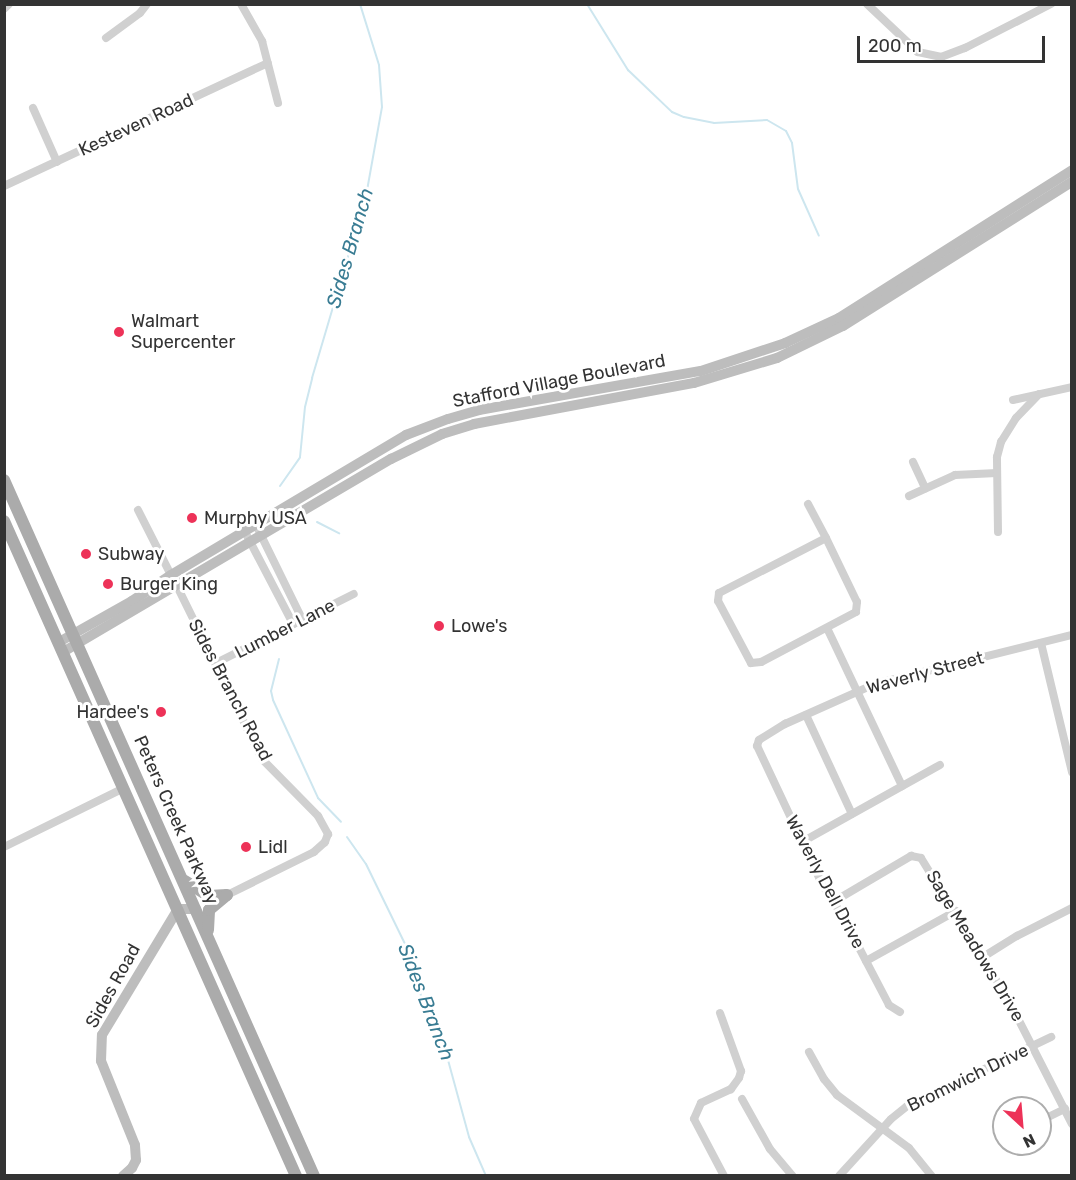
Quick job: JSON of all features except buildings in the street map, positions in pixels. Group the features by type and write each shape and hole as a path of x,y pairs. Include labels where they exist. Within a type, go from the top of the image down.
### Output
{"main road":[{"name":"Stafford Village Boulevard","path":"77,640 171,575 406,435 479,410 701,371 785,343 839,318 1071,170"},
{"name":"Stafford Village Boulevard","path":"61,647 177,586 391,459 441,434 474,424 714,378 777,358 809,344 870,310 1071,182"},
{"name":"Peters Creek Parkway","path":"4,480 314,1176"},
{"name":"Peters Creek Parkway","path":"4,521 296,1176"},
{"path":"124,788 137,793 156,833 170,850"},
{"path":"182,879 198,892 208,896 227,895"},
{"path":"207,934 209,910 227,895"},
{"path":"178,909 196,909"},
{"name":"Sides Road","path":"123,1176 132,1168 136,1160 135,1145 105,1074 99,1047 110,1018 178,909"},
{"name":"Sides Road","path":"155,945 196,909"}],"street":[{"path":"4,9 9,4"},
{"path":"106,38 140,13 147,4"},
{"path":"241,4 262,41 278,103"},
{"path":"867,4 918,52 941,57 965,48 1051,4"},
{"name":"Kesteven Road","path":"4,186 268,63"},
{"path":"33,108 57,162"},
{"path":"1013,400 1071,387"},
{"path":"998,532 997,473 1001,442 1016,418 1039,394"},
{"path":"913,462 925,488"},
{"path":"909,496 955,474 997,473"},
{"path":"808,504 826,538 857,602 857,608 852,614 827,628 761,662 752,663 717,597 722,590 826,538"},
{"path":"138,510 171,575"},
{"path":"256,525 302,619"},
{"path":"245,532 293,624"},
{"path":"273,583 283,578"},
{"name":"Sides Branch Road","path":"177,586 262,759 318,816 328,834 325,842 315,852 227,895"},
{"name":"Lumber Lane","path":"216,663 354,594"},
{"path":"827,628 902,786"},
{"name":"Waverly Street","path":"757,746 759,740 766,734 859,692 903,676 1071,635"},
{"path":"1041,643 1071,772"},
{"path":"806,715 852,814"},
{"name":"Waverly Dell Drive","path":"757,746 833,902 889,1005 900,1012"},
{"path":"802,842 940,765"},
{"path":"4,847 124,788"},
{"name":"Sage Meadows Drive","path":"833,902 911,856 917,856 925,862 956,911 1033,1046 1071,1124"},
{"path":"983,957 1017,936 1071,908"},
{"path":"866,961 956,911"},
{"path":"720,1013 741,1071 740,1078 730,1089 701,1103 694,1119 724,1176"},
{"name":"Bromwich Drive","path":"839,1176 882,1128 907,1106 1051,1037"},
{"path":"809,1052 831,1087 917,1156 932,1176"},
{"path":"742,1099 766,1143 793,1176"},
{"path":"1052,1115 1065,1109"}],"waterway":[{"name":"Sides Branch","path":"280,486 300,457 305,407 366,196 382,107 379,65 360,4"},
{"path":"587,4 628,70 672,112 714,123 767,120 786,131 792,143 798,189 819,236"},
{"name":"Sides Branch","path":"317,522 339,533"},
{"name":"Sides Branch","path":"279,659 271,691 273,700 318,798 341,822"},
{"name":"Sides Branch","path":"347,837 366,864 406,946 422,999 448,1060 469,1137 486,1176"}],"place":[{"name":"Walmart Supercenter","path":"119,332"},
{"name":"Murphy USA","path":"192,518"},
{"name":"Subway","path":"86,554"},
{"name":"Burger King","path":"108,584"},
{"name":"Lowe's","path":"439,626"},
{"name":"Hardee's","path":"161,712"},
{"name":"Lidl","path":"246,847"}]}
